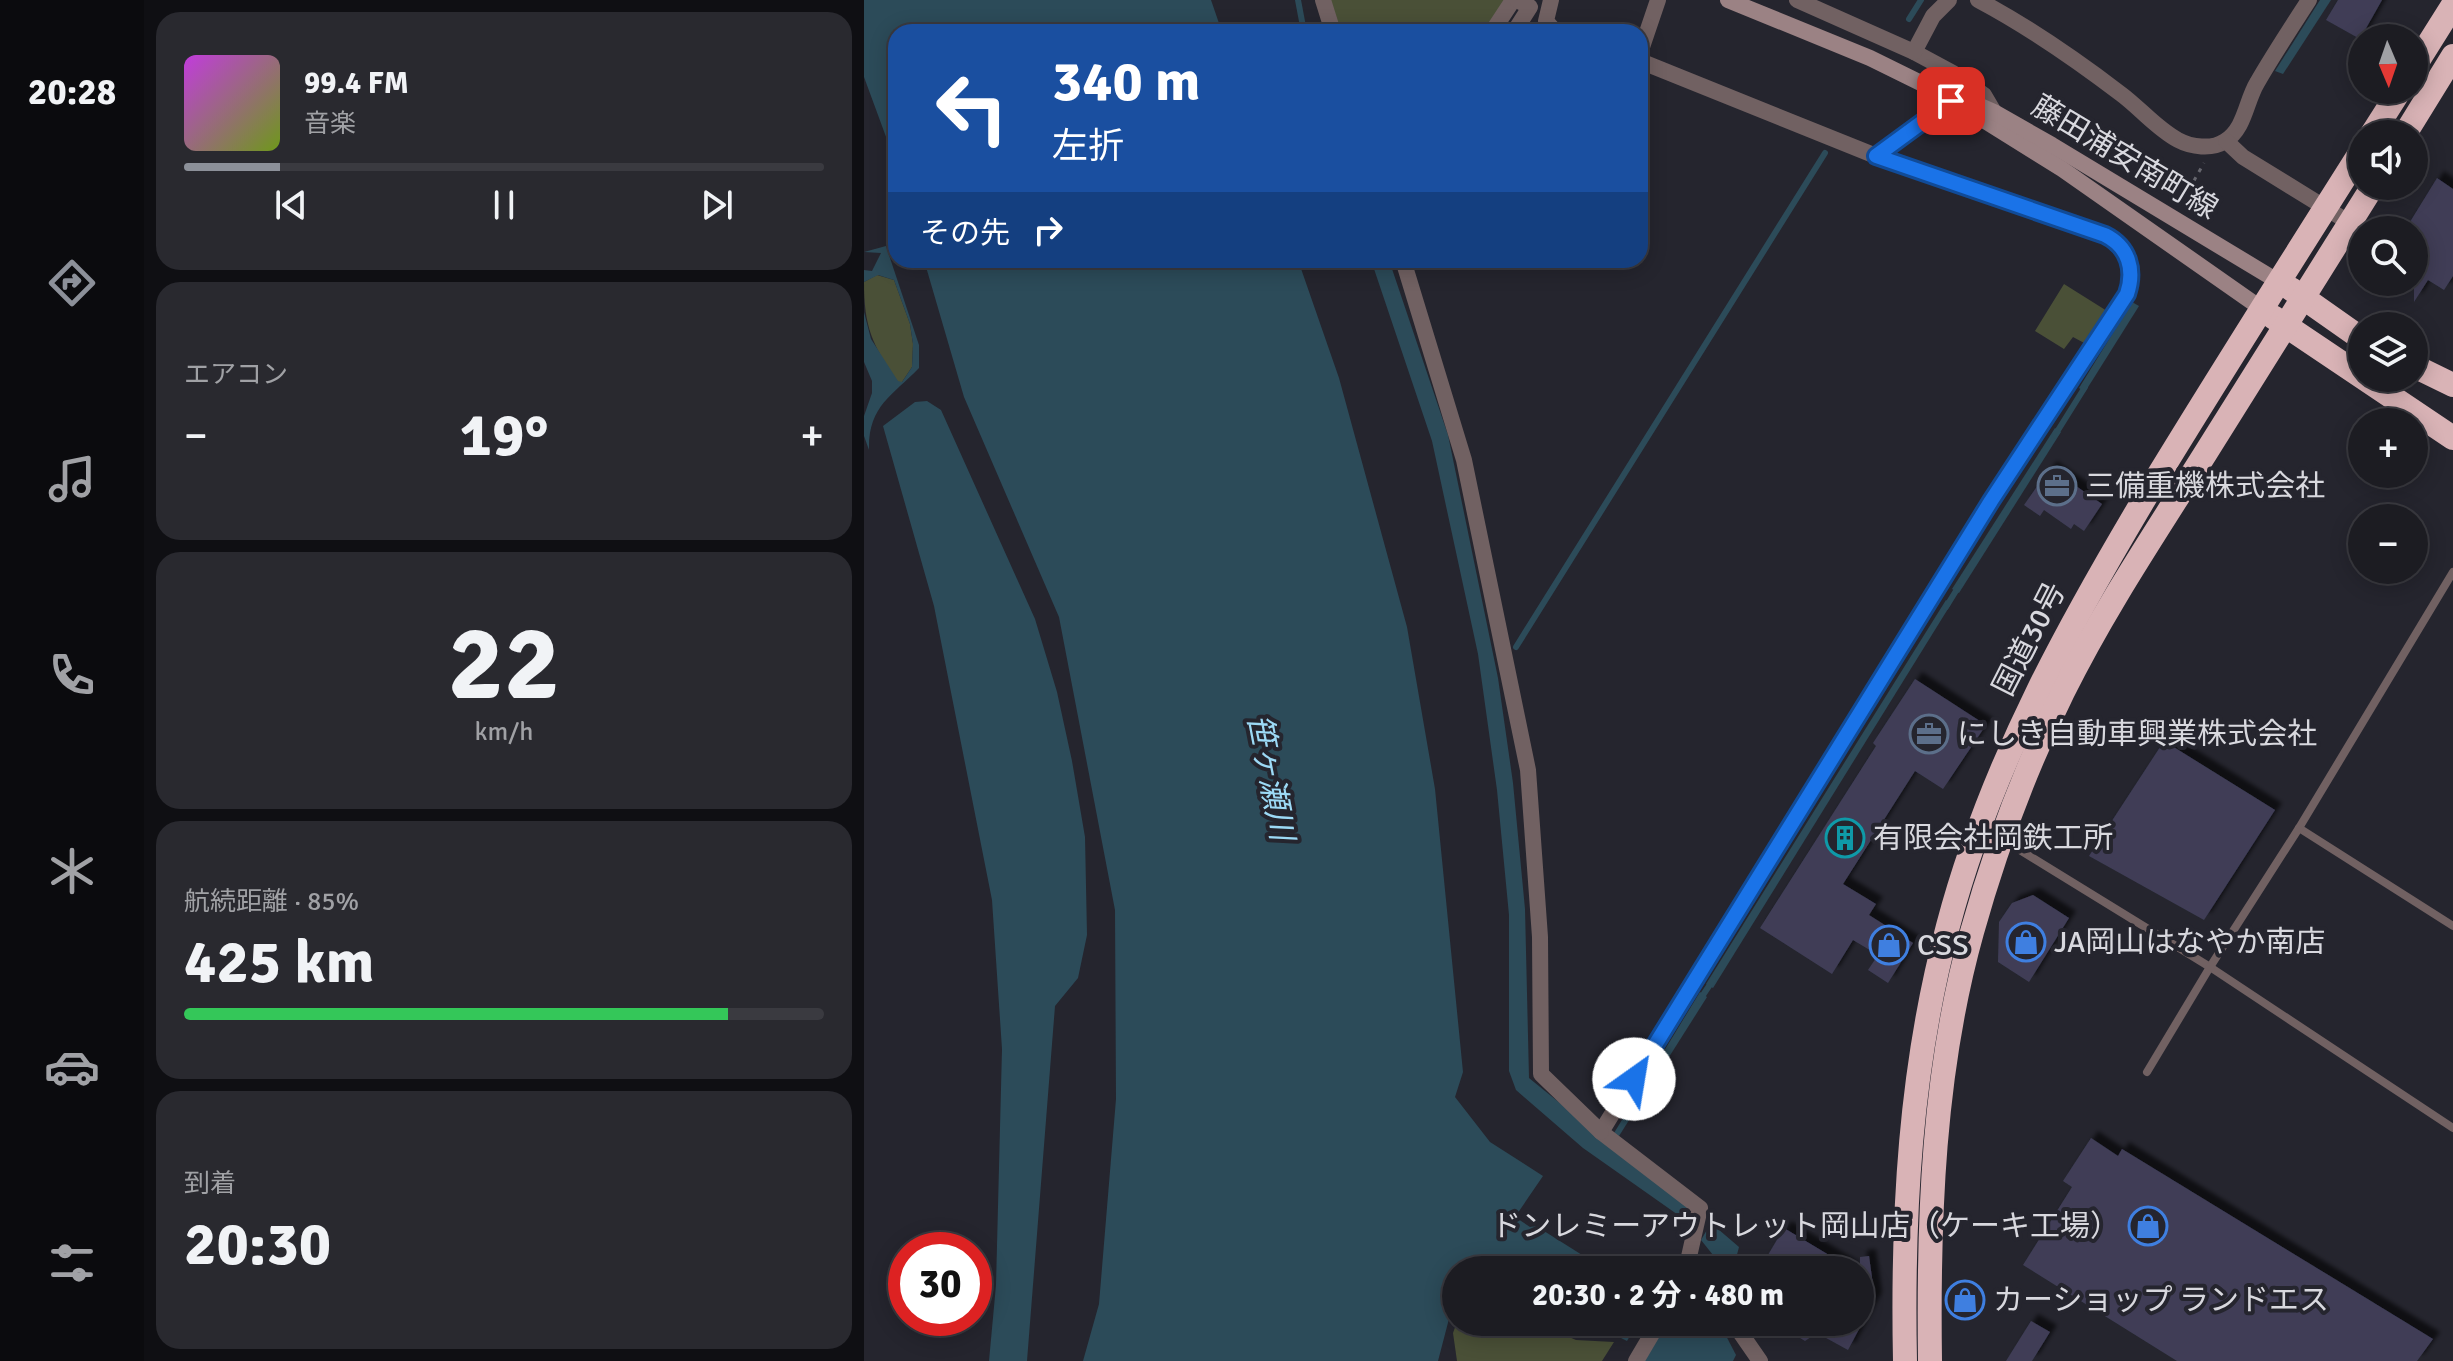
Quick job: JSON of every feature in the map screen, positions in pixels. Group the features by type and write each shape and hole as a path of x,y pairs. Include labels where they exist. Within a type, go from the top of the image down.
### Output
{"highway":[{"path":"2428,45 2453,5"},
{"path":"2414,120 2453,56"},
{"name":"国道30号","path":"1905,1361 1906,1206 1909,1147 1920,1063 1948,927 1979,827 2011,746 2074,618 2348,172"},
{"name":"国道30号","path":"1930,1361 1932,1198 1945,1067 1971,936 2031,759 2094,633 2348,226"},
{"path":"2279,282 2348,329"},
{"path":"2262,309 2453,438"},
{"path":"2428,373 2453,385"}],"street":[{"path":"1323,0 1330,24"},
{"path":"1498,24 1515,0 1530,7 1519,24"},
{"path":"1648,29 1658,0"},
{"name":"藤田浦安南町線","path":"1728,0 1870,58 1944,96 2062,169 2262,309"},
{"path":"1797,0 1914,52 1953,73 1984,95 1994,112"},
{"path":"1914,52 1933,16 1949,0"},
{"path":"1978,0 2035,32 2178,140 2190,145 2220,143 2348,222"},
{"path":"2220,143 2246,114 2255,85 2309,0"},
{"path":"1545,2 1549,24"},
{"path":"1608,1137 1991,501 2127,294 2132,280 2132,268 2127,257 2113,239 2105,235 1876,156 1648,64"},
{"path":"1876,156 1944,96"},
{"name":"藤田浦安南町線","path":"1944,96 1964,98 1994,112 2279,282"},
{"path":"1405,268 1464,460 1528,770 1540,937 1541,1074 1608,1137 1700,1208 1689,1256"},
{"path":"1637,1360 1651,1336"},
{"path":"1743,1336 1760,1361"}],"lane":[{"path":"2147,1072 2453,572"},
{"path":"2299,828 2453,926"},
{"path":"2002,839 2210,967 2453,1128"}],"path":[{"path":"2184,198 2220,143"}],"green space":[{"path":"1329,0 1505,0 1490,24 1336,24"},
{"path":"877,275 894,280 910,324 912,367 902,382 898,382 882,357 868,324 864,282"},
{"path":"2064,284 2107,311 2086,344 2073,337 2064,349 2035,331"},
{"path":"1453,1336 1567,1336 1576,1340 1614,1342 1602,1361 1457,1361"}],"water":[{"path":"864,0 1211,0 1219,24 888,24 888,142 864,77"},
{"path":"2320,0 2331,0 2283,74 2275,71"},
{"path":"886,246 888,268 893,268 919,345 919,368 877,412 869,450 864,436 864,416 872,393 872,381 864,362 864,312 871,339 898,381 902,382 912,367 913,344 910,324 894,280 878,275 864,282 864,270 872,271 881,253 864,252"},
{"name":"笹ヶ瀬川","path":"926,268 1301,268 1339,378 1407,627 1435,789 1463,1072 1455,1097 1490,1142 1543,1176 1515,1217 1530,1227 1536,1226 1584,1256 1442,1256 1442,1336 1445,1336 1438,1361 1083,1361 1099,1304 1116,1099 1115,910 1059,617 964,397"},
{"path":"1374,268 1392,268 1448,435 1498,678 1513,783 1525,909 1529,1078 1689,1208 1681,1217 1583,1148 1516,1090 1509,1071 1509,915 1497,790 1478,654 1432,441"},
{"path":"2132,302 2139,306 2085,392 2079,388"},
{"path":"927,401 941,410 1035,619 1057,692 1085,837 1087,935 1078,978 1055,1006 1027,1361 989,1361 996,1285 1002,1049 992,900 934,606 883,426 915,402"},
{"path":"2055,428 2061,432 1959,593 1952,589"},
{"path":"1946,600 1951,604 1713,988 1706,984"},
{"path":"1700,992 1707,997 1619,1136 1614,1133"},
{"path":"1711,1223 1739,1247 1737,1256 1714,1256 1701,1240"},
{"path":"1656,1336 1726,1336 1736,1355 1733,1361 1644,1361"}],"building":[{"path":"2338,0 2382,0 2368,24 2348,24 2348,32 2326,20"},
{"path":"2437,178 2453,189 2453,276 2444,290 2428,280 2428,216 2414,216 2423,200 2428,200 2428,193"},
{"name":"三備重機株式会社","path":"2050,468 2102,504 2084,531 2074,524 2071,529 2044,510 2040,516 2024,505"},
{"path":"1915,679 1986,725 1943,789 1915,771 1843,884 1876,904 1869,915 1913,943 1888,983 1868,970 1878,955 1853,940 1832,974 1760,928"},
{"path":"2164,741 2275,810 2204,920 2089,856"},
{"name":"JA岡山はなやか南店","path":"2033,895 2069,918 2029,982 1998,962 1999,922 2012,903"},
{"name":"ドンレミーアウトレット岡山店（ケーキ工場）","path":"2091,1138 2118,1156 2122,1149 2433,1339 2417,1361 2177,1361 2023,1265 2072,1187 2063,1181"},
{"path":"1784,1228 1831,1256 1767,1256"},
{"path":"2031,1321 2050,1332 2032,1361 2006,1361"},
{"path":"1822,1336 1855,1336 1848,1350"}],"waterway":[{"path":"1298,0 1302,24"},
{"path":"1909,19 1921,0"},
{"path":"1516,647 1825,153"},
{"path":"2055,435 2085,387"},
{"path":"1946,607 1959,586"},
{"path":"1699,1001 1713,980"}],"place":[{"name":"三備重機株式会社","path":"2057,486"},
{"name":"にしき自動車興業株式会社","path":"1929,734"},
{"name":"有限会社岡鉄工所","path":"1845,838"},
{"name":"JA岡山はなやか南店","path":"2026,942"},
{"name":"CSS","path":"1889,945"},
{"name":"ドンレミーアウトレット岡山店（ケーキ工場）","path":"2148,1226"},
{"name":"カーショップ ランドエス","path":"1965,1300"}],"route":[{"path":"1634,1079 1991,501 2127,294 2132,280 2132,268 2127,257 2121,247 2105,235 1876,156 1951,101"}]}
